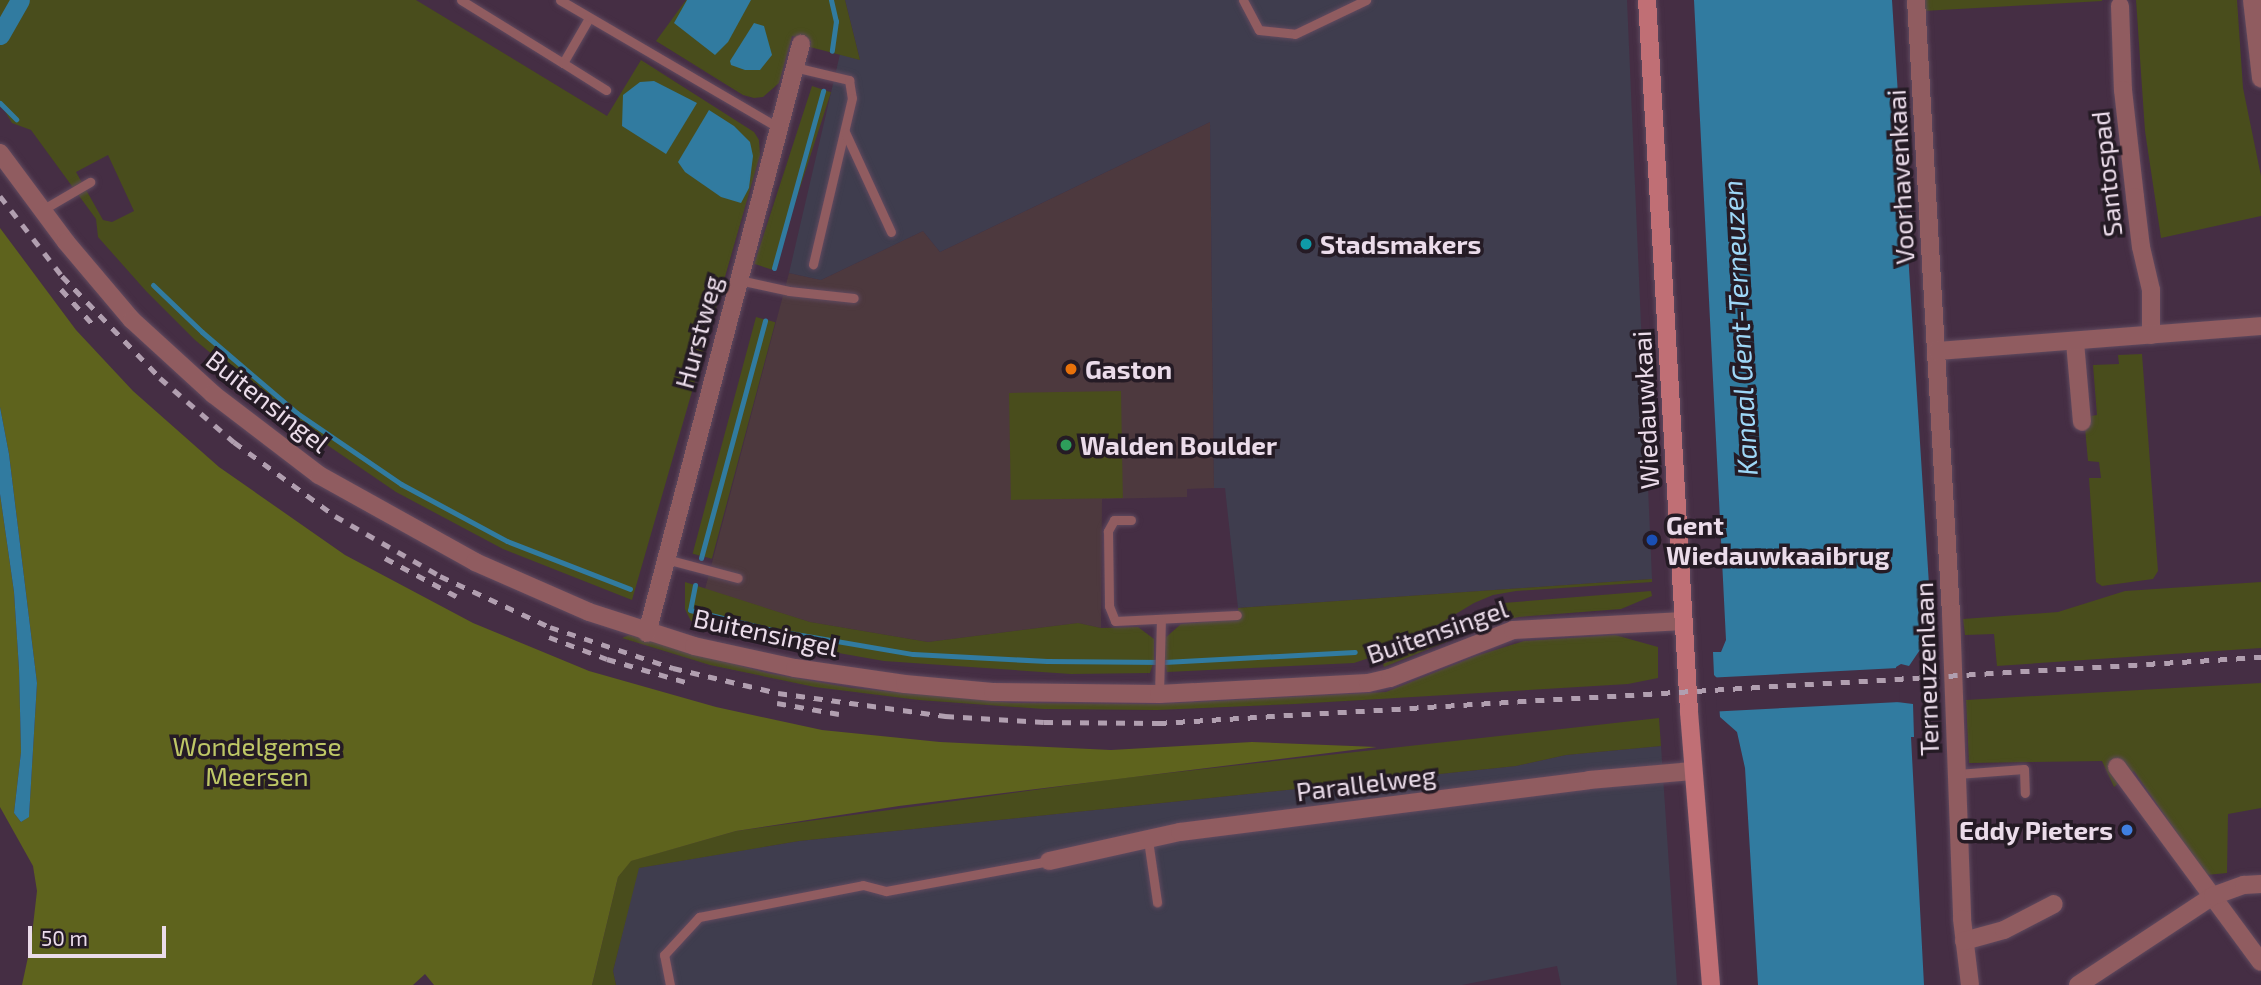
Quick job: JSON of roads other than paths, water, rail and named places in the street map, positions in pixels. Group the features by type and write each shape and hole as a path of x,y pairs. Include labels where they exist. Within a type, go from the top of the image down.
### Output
{"main road":[{"name":"Wiedauwkaai","path":"1647,0 1692,771 1711,985"}],"street":[{"name":"Voorhavenkaai","path":"1916,0 1937,351"},
{"path":"2252,0 2260,67"},
{"name":"Santospad","path":"2120,6 2123,90 2141,247 2151,290 2151,335"},
{"name":"Hurstweg","path":"647,633 801,44"},
{"name":"Buitensingel","path":"0,153 132,320 213,394 319,475 475,562 589,612 647,633 795,668 905,684 993,692 1159,694 1368,683 1390,678 1513,630 1684,621"},
{"path":"1937,351 2261,326"},
{"path":"2076,342 2082,422"},
{"name":"Terneuzenlaan","path":"1937,351 1964,941 1970,985"},
{"path":"2117,767 2261,962"},
{"name":"Parallelweg","path":"1049,861 1180,832 1589,780 1692,771"},
{"path":"2078,985 2213,896 2244,885 2261,884"},
{"path":"1964,941 2004,930 2054,904"}],"lane":[{"path":"461,0 606,90"},
{"path":"560,0 779,128"},
{"path":"1243,0 1259,30 1295,34 1366,0"},
{"path":"563,63 589,18"},
{"path":"794,67 849,80 852,98 813,264"},
{"path":"845,132 891,232"},
{"path":"42,209 90,182"},
{"path":"739,280 789,291 854,298"},
{"path":"1131,520 1114,520 1108,531 1109,606 1115,621 1237,615"},
{"path":"666,559 738,578"},
{"path":"1159,694 1161,620"},
{"path":"1957,774 2024,769 2025,793"},
{"path":"1148,840 1157,901"},
{"path":"670,985 664,955 699,918 863,885 887,891 1049,861"}],"water":[{"path":"687,0 751,0 728,42 715,55 674,23"},
{"name":"Kanaal Gent-Terneuzen","path":"1694,0 1892,0 1932,632 1909,666 1901,664 1896,667 1897,702 1913,704 1914,737 1911,737 1924,985 1758,985 1745,768 1737,732 1720,717 1717,678 1714,675 1713,652 1721,652 1726,640"},
{"path":"754,23 764,26 772,55 760,70 745,70 731,65 730,61"},
{"path":"654,81 697,103 666,154 622,126 623,95 640,82"},
{"path":"709,110 734,126 750,142 753,156 749,188 741,203 721,197 685,172 678,162"},
{"path":"0,407 9,454 37,683 29,817 21,822 14,813 21,752 19,669 14,592 0,494"}],"waterway":[{"path":"0,35 20,0"},
{"path":"831,0 836,21 832,51"},
{"path":"774,268 823,91"},
{"path":"0,103 16,119"},
{"path":"153,285 202,332 297,413 401,484 507,541 630,589"},
{"path":"701,558 765,320"},
{"path":"695,585 690,610 772,630 913,654 1047,661 1164,662 1355,652"}],"railway":[{"path":"0,196 62,276 160,378 234,442 335,516 440,576 550,627 673,668 778,693 945,716 1044,722 1158,723 2261,657"},
{"path":"61,289 96,328"},
{"path":"385,558 456,596"},
{"path":"549,637 607,659 689,683"},
{"path":"777,703 839,714"}],"place":[{"name":"Stadsmakers","path":"1306,244"},
{"name":"Gaston","path":"1071,369"},
{"name":"Walden Boulder","path":"1066,445"},
{"name":"Gent Wiedauwkaaibrug","path":"1652,540"},
{"name":"Eddy Pieters","path":"2127,830"}],"park label":[{"name":"Wondelgemse Meersen","path":"257,761"}]}
